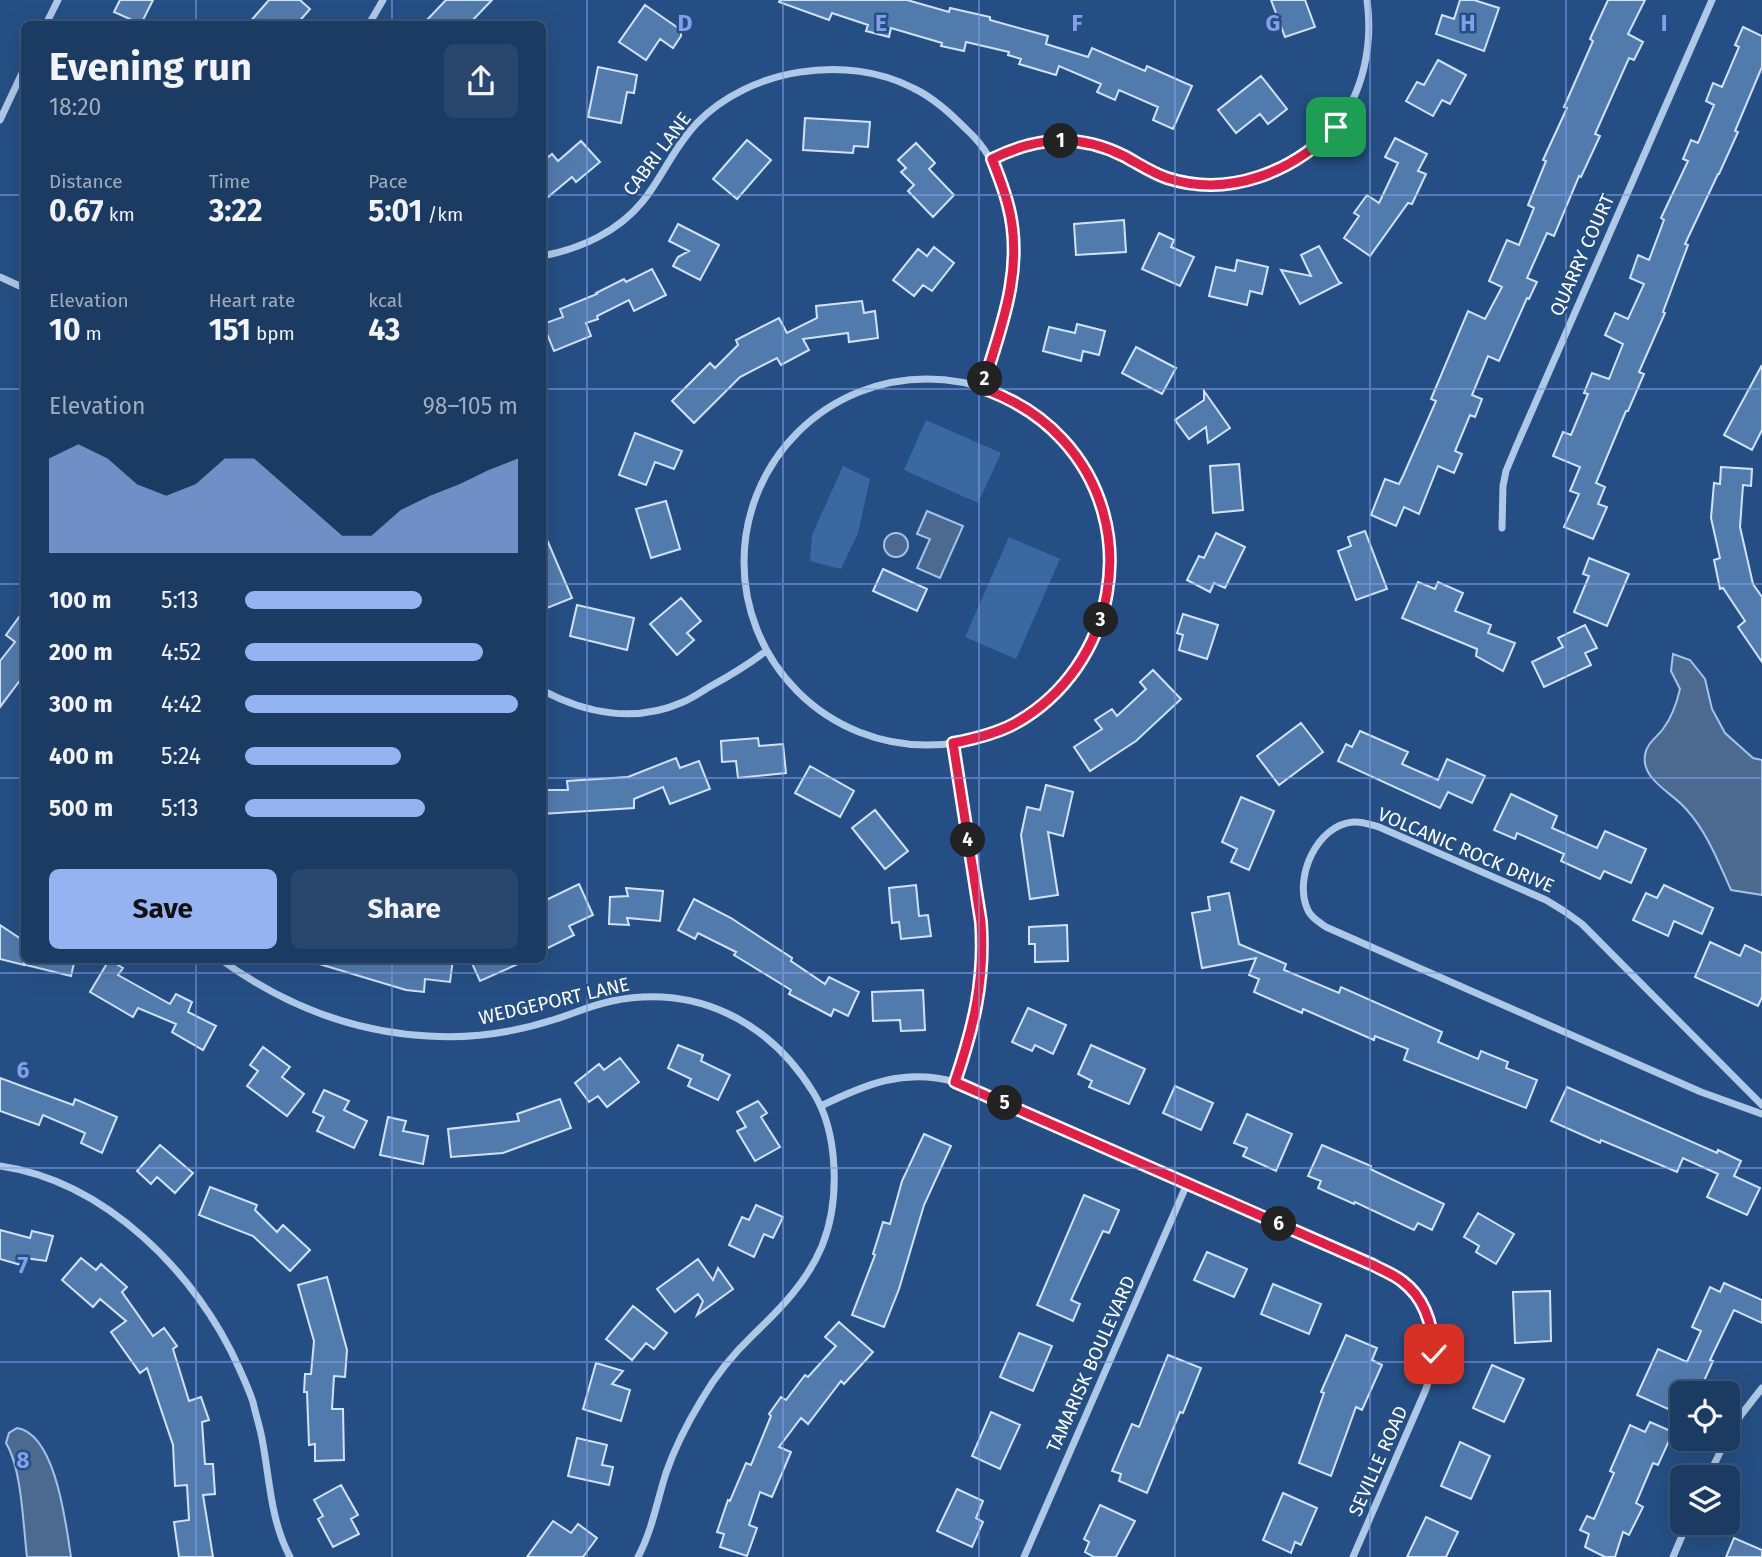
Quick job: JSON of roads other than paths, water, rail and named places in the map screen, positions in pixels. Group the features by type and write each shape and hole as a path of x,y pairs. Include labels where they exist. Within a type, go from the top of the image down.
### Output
{"street":[{"path":"48,21 58,0"},
{"path":"371,21 383,0"},
{"path":"992,159 1023,146 1048,141 1070,141 1107,149 1152,172 1182,182 1234,183 1271,173 1293,163 1323,140 1345,114 1358,86 1366,57 1369,27 1367,0"},
{"name":"QUARRY COURT","path":"1502,528 1506,471 1712,0"},
{"name":"CABRI LANE","path":"546,255 591,241 621,222 643,201 678,145 698,122 711,110 756,84 787,75 825,69 854,70 887,77 927,95 971,133 992,159 1009,206 1015,254 1013,276 1004,321 982,388"},
{"path":"0,120 21,75"},
{"path":"0,277 21,287"},
{"path":"930,379 982,388 1028,410 1053,430 1074,453 1090,480 1102,509 1109,540 1110,572 1106,603 1096,633 1082,660 1063,685 1040,707 1013,724 984,736 953,743 903,744 864,734 846,727 812,705 784,677 766,651 754,624 745,587 744,550 755,496 783,448 802,428 824,410 857,393 911,380 930,379"},
{"path":"546,692 570,704 593,711 642,714 684,702 766,651"},
{"path":"953,743 981,922 982,951 978,1003 955,1082"},
{"name":"VOLCANIC ROCK DRIVE","path":"1762,1105 1582,924 1546,900 1380,827 1365,823 1352,822 1330,831 1316,847 1306,870 1304,894 1307,908 1314,919 1326,927 1701,1092 1762,1114"},
{"name":"WEDGEPORT LANE","path":"226,963 270,992 326,1016 375,1030 428,1037 508,1031 599,1004 638,997 671,998 704,1004 739,1018 770,1040 799,1072 821,1106 830,1140 834,1175 832,1207 822,1245 790,1298 736,1353 702,1398 671,1460 648,1536 638,1557"},
{"path":"821,1106 881,1080 939,1077 1187,1184"},
{"path":"0,1166 41,1175 99,1203 143,1237 177,1271 205,1308 227,1343 251,1398 262,1441 272,1508 290,1557"},
{"name":"SEVILLE ROAD","path":"1187,1184 1373,1265 1401,1280 1424,1309 1433,1335 1434,1354 1426,1389 1353,1557"},
{"name":"TAMARISK BOULEVARD","path":"1024,1557 1187,1184"},
{"path":"1740,1417 1762,1388"},
{"path":"1673,1557 1682,1535"}]}
